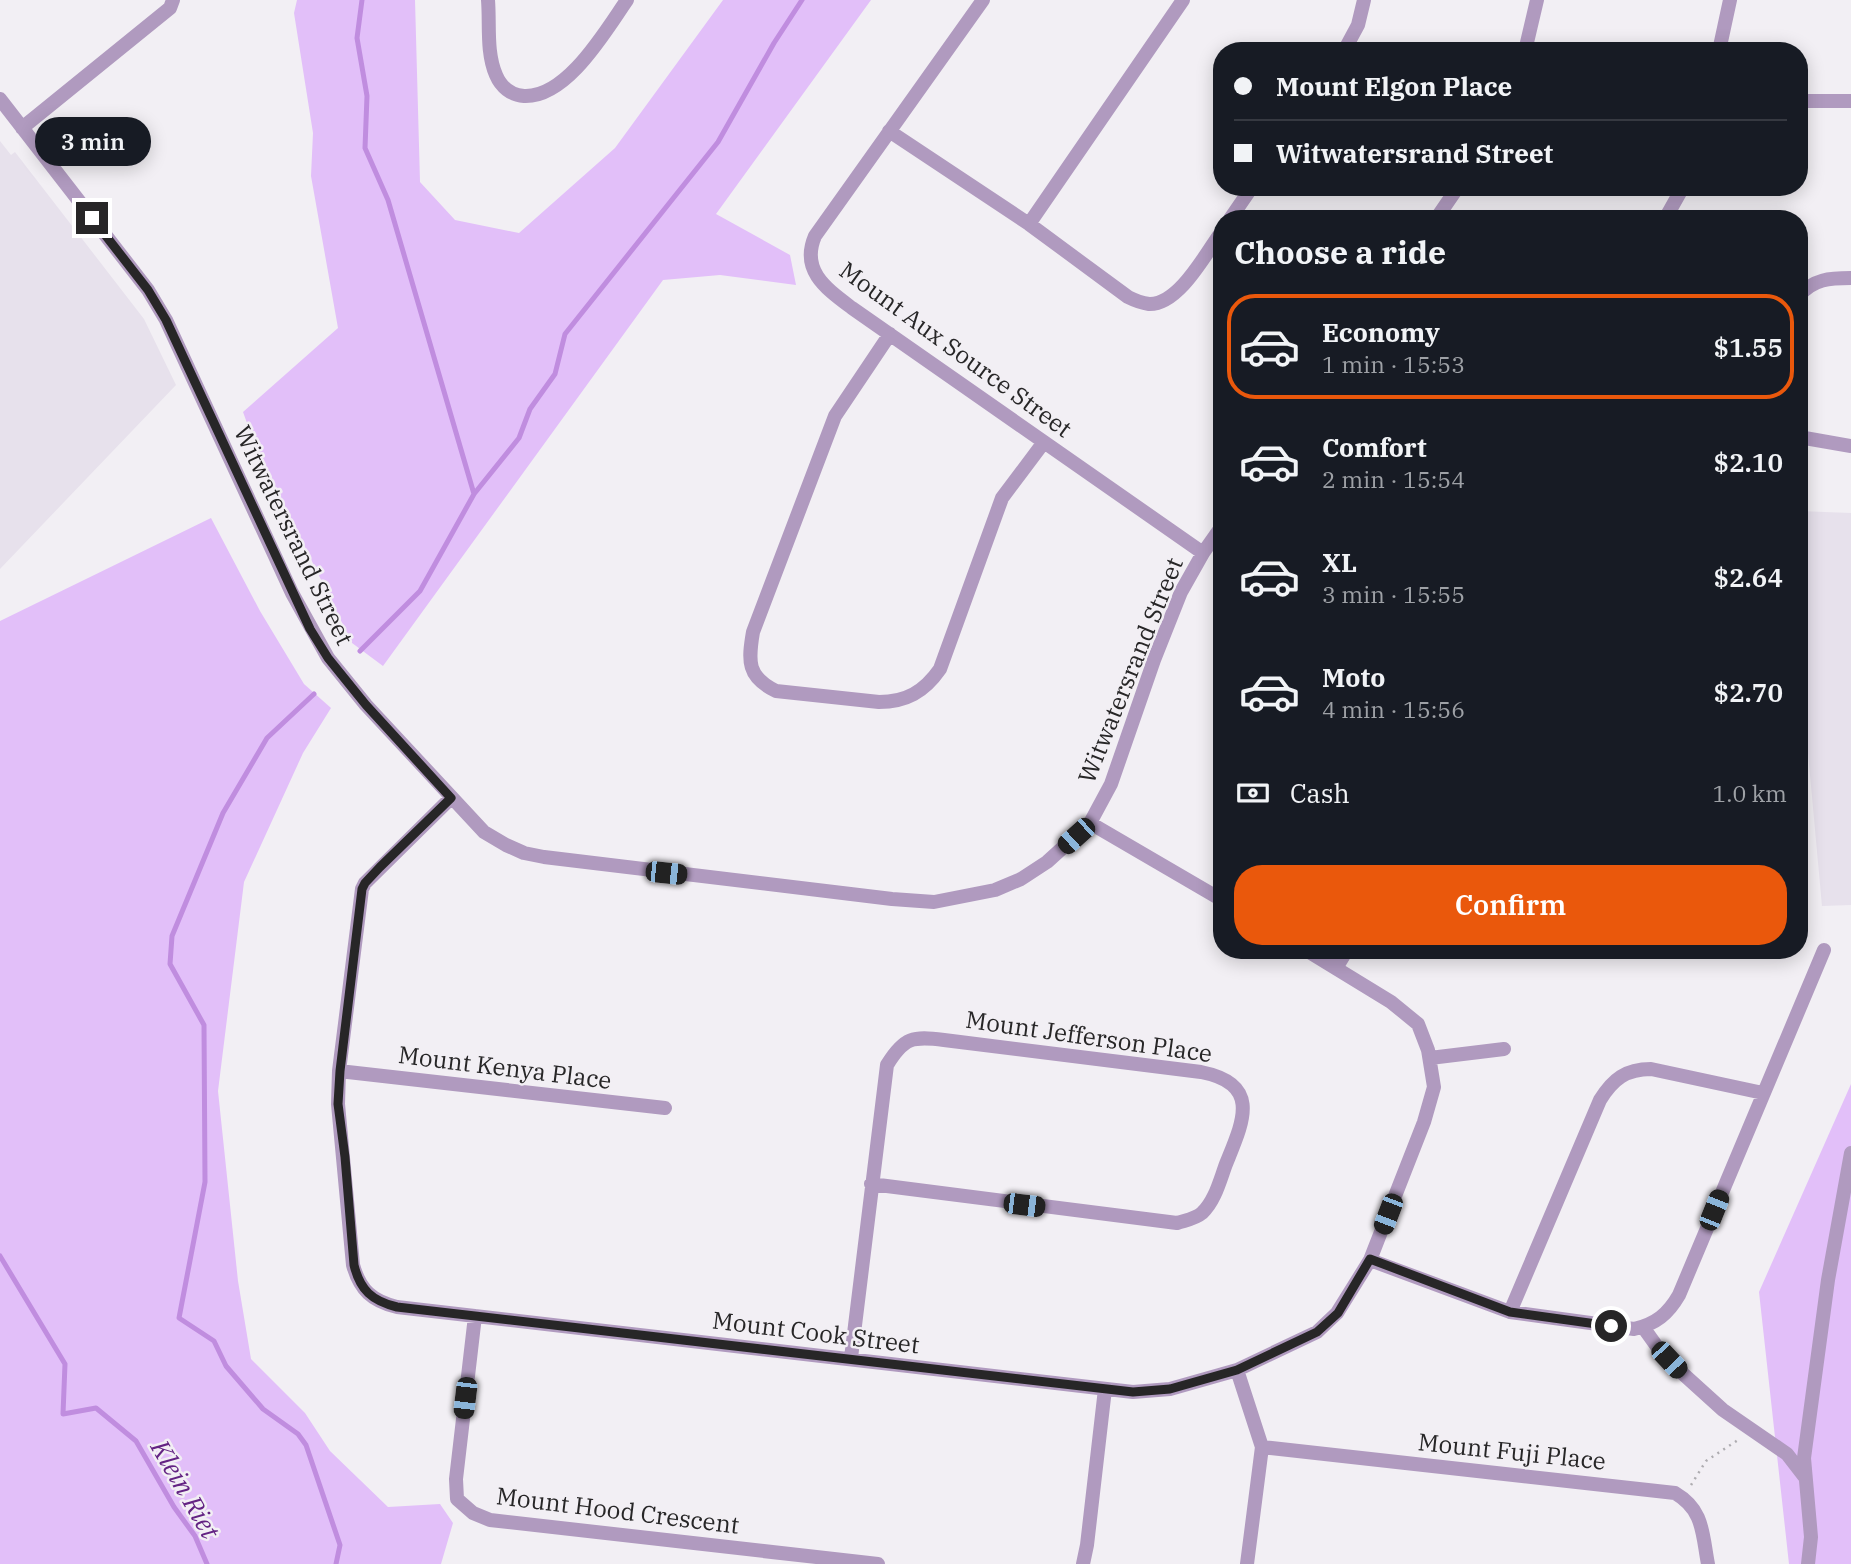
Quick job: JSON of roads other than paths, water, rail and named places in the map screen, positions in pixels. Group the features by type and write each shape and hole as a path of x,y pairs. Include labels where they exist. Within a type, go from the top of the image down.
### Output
{"street":[{"path":"22,128 129,43 170,8 173,0"},
{"path":"488,0 491,62 496,77 510,92 531,96 543,93 564,79 587,56 627,0"},
{"name":"Mount Aux Source Street","path":"983,0 815,236 810,251 815,274 831,292 1203,552"},
{"path":"1029,225 1184,0"},
{"path":"1349,42 1358,25 1364,0"},
{"path":"1527,42 1537,0"},
{"path":"1721,42 1730,0"},
{"name":"Witwatersrand Street","path":"0,99 148,290 166,320 292,593 328,658 366,705 484,832 524,853 892,900 934,902 995,890 1047,862 1090,823 1111,784 1181,592 1213,538"},
{"path":"1808,101 1851,101"},
{"path":"889,131 1029,225 1128,297 1149,304 1160,302 1177,292 1213,243"},
{"path":"1808,287 1832,278 1851,278"},
{"path":"890,334 835,416 753,632 749,657 751,667 765,686 776,691 878,702 895,702 925,687 940,669 1002,498 1044,442"},
{"path":"1808,439 1851,446"},
{"name":"Mount Cook Street","path":"451,798 362,889 338,1104 354,1265 357,1278 371,1298 382,1303 1133,1392 1170,1389 1237,1370 1317,1332 1338,1313 1370,1259 1434,1087 1430,1058 1418,1024 1391,1003 1321,959"},
{"path":"1090,823 1213,895"},
{"path":"1370,1259 1510,1312 1634,1329 1665,1315 1679,1295 1824,950"},
{"path":"1336,968 1342,959"},
{"name":"Mount Jefferson Place","path":"852,1358 871,1184 887,1065 902,1045 917,1037 1217,1075 1237,1090 1243,1107 1242,1124 1214,1196 1200,1214 1177,1223 871,1184"},
{"path":"1430,1058 1504,1049"},
{"path":"1510,1312 1600,1100 1616,1079 1633,1070 1651,1069 1763,1093"},
{"name":"Mount Kenya Place","path":"340,1071 665,1108"},
{"path":"1808,1564 1810,1506 1804,1476 1815,1367 1851,1153"},
{"name":"Mount Hood Crescent","path":"475,1316 456,1479 457,1499 473,1513 490,1520 878,1564"},
{"path":"1643,1327 1681,1372 1723,1410 1787,1454 1804,1476"},
{"path":"1237,1370 1262,1447 1247,1564"},
{"path":"1083,1564 1105,1389"},
{"name":"Mount Fuji Place","path":"1262,1447 1675,1493 1684,1498 1699,1515 1708,1564"}],"waterway":[{"path":"360,651 420,591 474,494 388,200 365,148 367,96 357,38 362,0"},
{"path":"474,494 519,438 530,409 555,374 565,334 718,142 774,43 802,0"},
{"path":"314,694 267,738 223,813 172,936 170,964 204,1025 205,1182 179,1318 214,1341 226,1366 263,1409 298,1434 306,1445 340,1545 336,1564"},
{"name":"Klein Riet","path":"0,1256 65,1364 63,1414 96,1408 136,1441 174,1507 195,1536 207,1564"}]}
